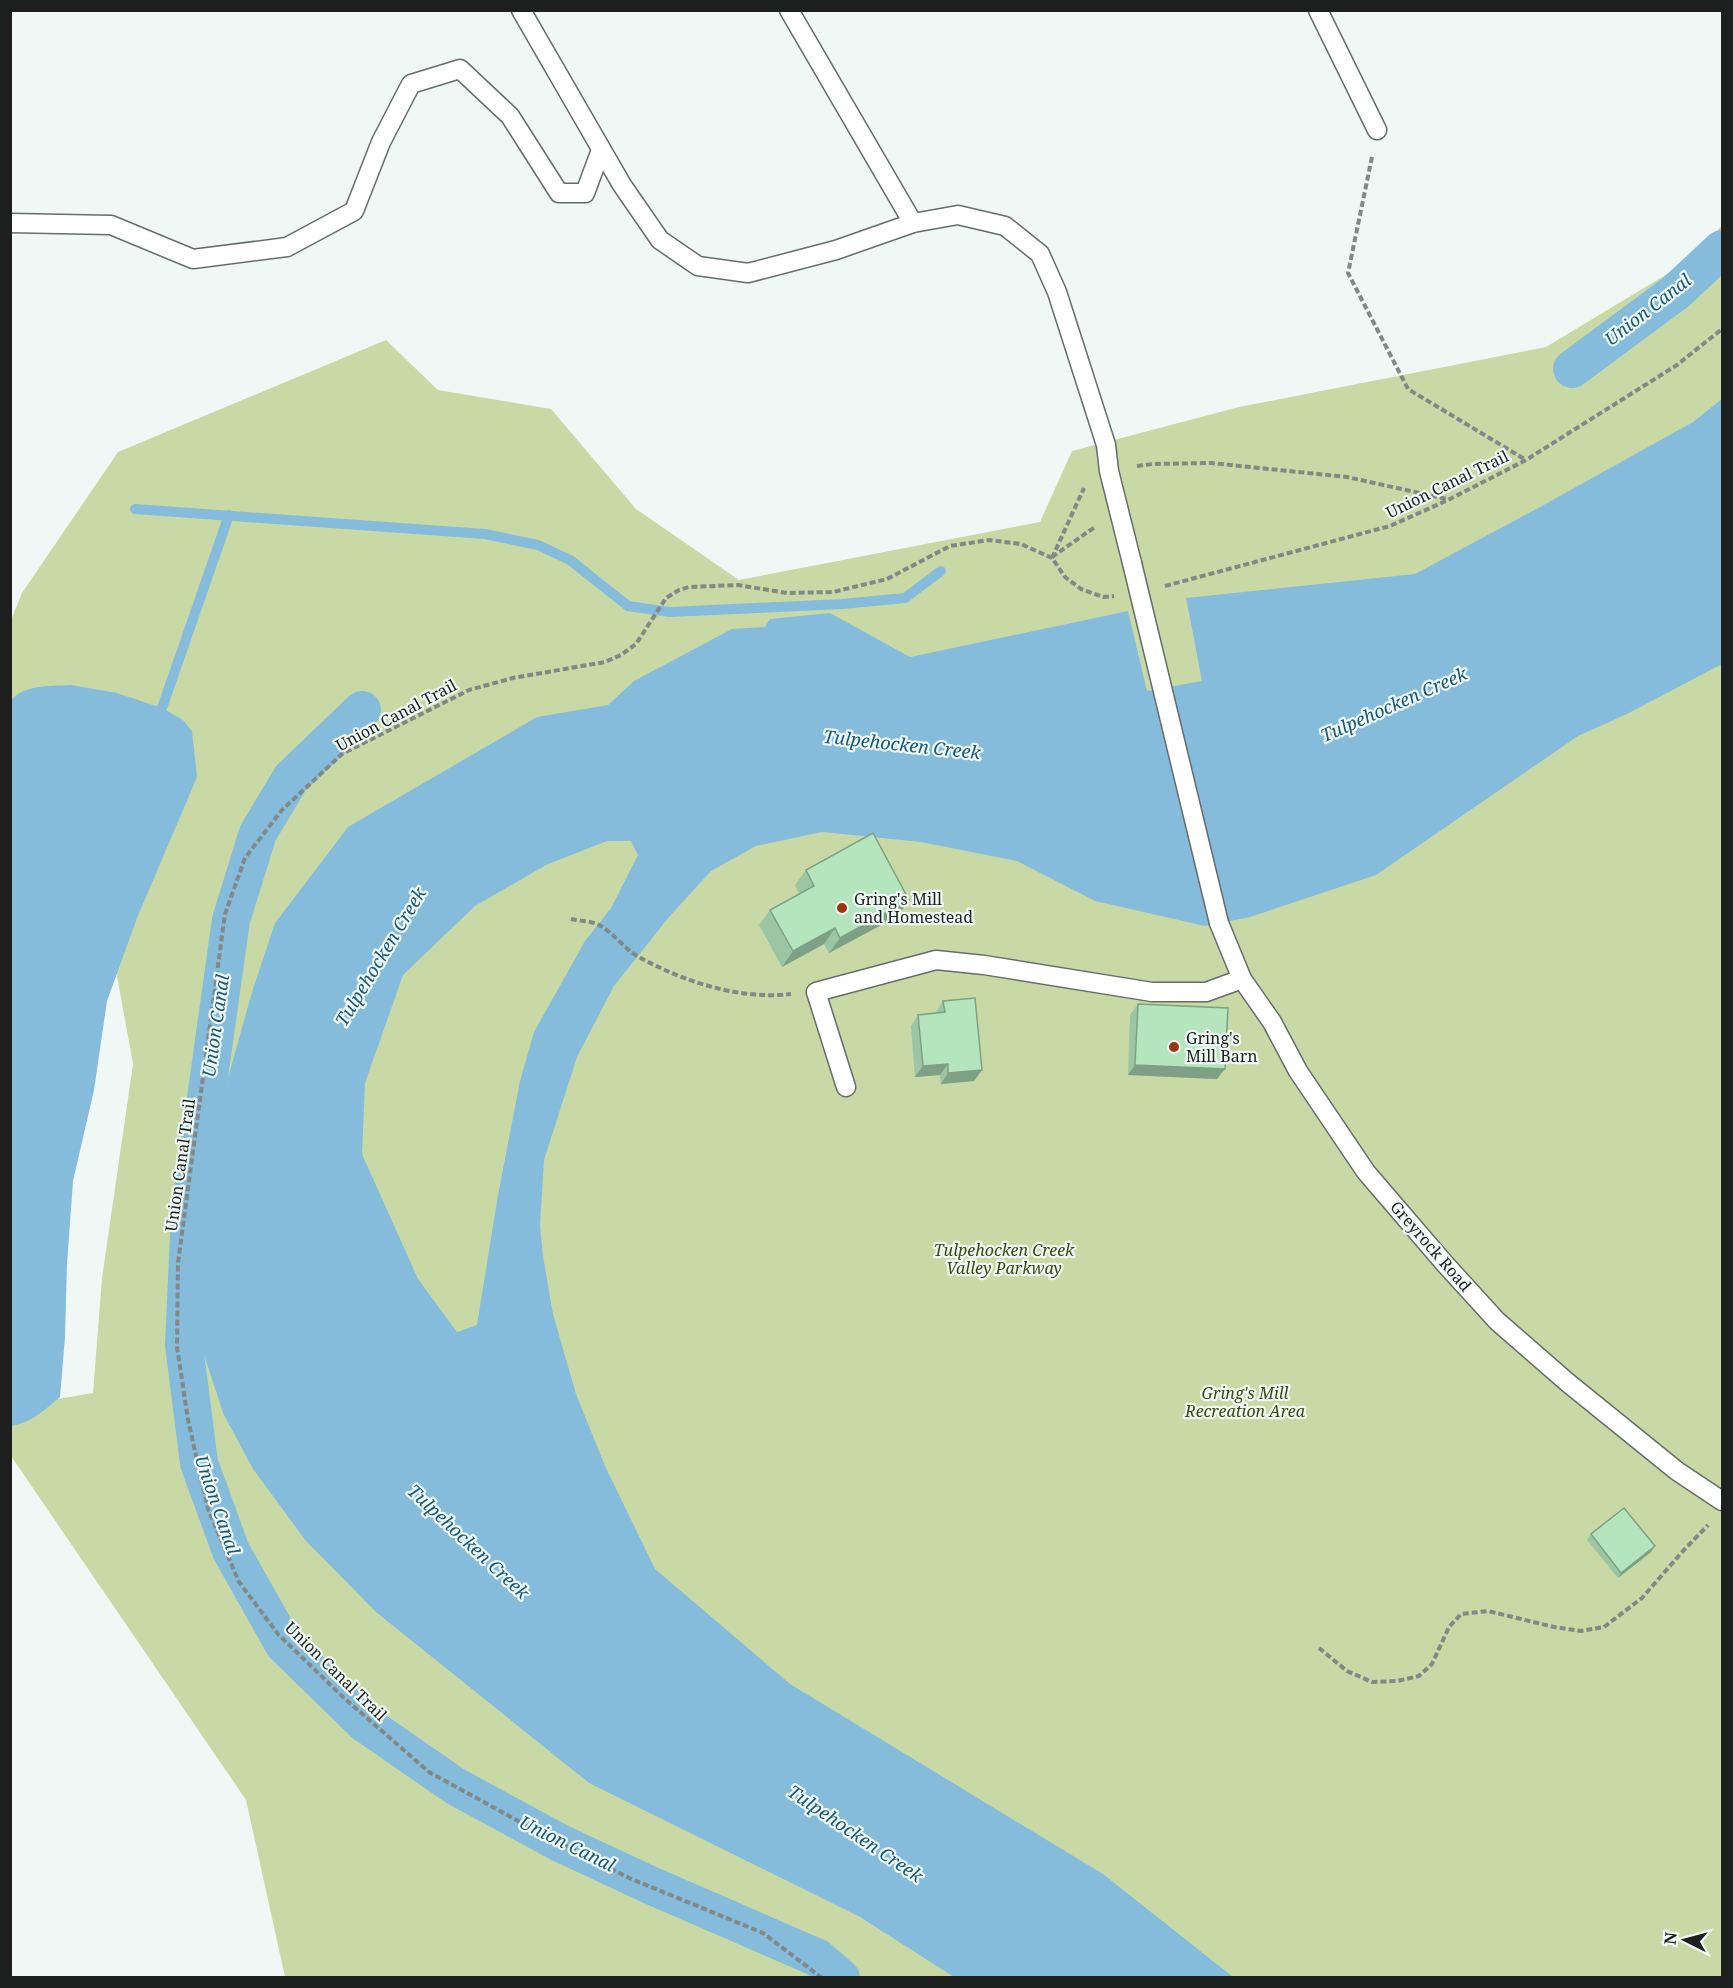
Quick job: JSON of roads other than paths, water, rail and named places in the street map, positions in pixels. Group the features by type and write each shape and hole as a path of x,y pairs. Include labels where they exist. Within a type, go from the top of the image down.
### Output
{"lane":[{"name":"Greyrock Road","path":"521,10 622,185 660,240 698,266 748,273 836,250 913,223 958,215 1005,226 1040,254 1057,292 1106,445 1109,471 1220,923 1242,979 1272,1022 1298,1071 1366,1172 1490,1313 1567,1382 1677,1471 1722,1501"},
{"path":"789,10 913,223"},
{"path":"1318,10 1377,130"},
{"path":"10,223 111,225 193,259 287,248 354,211 381,142 411,84 460,69 510,116 559,193 585,193 601,150"},
{"path":"846,1087 816,992 936,960 984,965 1152,992 1206,992 1242,979"}],"water":[{"name":"Tulpehocken Creek","path":"1722,399 1722,664 1627,714 1578,736 1376,875 1250,917 1205,926 1095,901 1017,861 921,842 822,832 756,846 711,871 669,917 614,986 577,1057 544,1160 540,1226 553,1314 576,1394 605,1466 655,1569 790,1684 1103,1874 1233,1977 954,1977 860,1917 589,1783 376,1612 306,1541 253,1469 223,1413 201,1345 206,1196 228,1078 252,992 275,923 348,827 537,717 608,705 634,681 732,629 765,627 770,619 830,613 910,657 1128,611 1147,691 1202,681 1186,598 1415,574 1693,422","holes":["607,841 631,841 638,855 611,908 585,941 534,1032 520,1081 498,1195 477,1325 457,1332 418,1279 362,1154 365,1083 403,975 475,906 546,865"]},
{"path":"71,685 117,693 162,708 183,720 192,731 197,777 137,918 107,1001 94,1090 73,1181 60,1397 31,1419 11,1426 11,701 23,691 47,686"}],"waterway":[{"name":"Union Canal","path":"1572,369 1676,292 1722,249"},
{"path":"135,509 485,534 538,545 570,560 628,606 670,612 842,604 905,598 941,571"},
{"path":"154,720 162,708 229,515"},
{"name":"Union Canal","path":"362,710 291,778 258,833 231,920 190,1212 184,1345 199,1463 231,1551 284,1645 364,1723 455,1786 560,1843 818,1958 841,1978"}],"place":[{"name":"Gring's Mill and Homestead","path":"842,908"},
{"name":"Gring's Mill Barn","path":"1174,1047"}],"park label":[{"name":"Tulpehocken Creek Valley Parkway","path":"1004,1259"},
{"name":"Gring's Mill Recreation Area","path":"1245,1402"}]}
